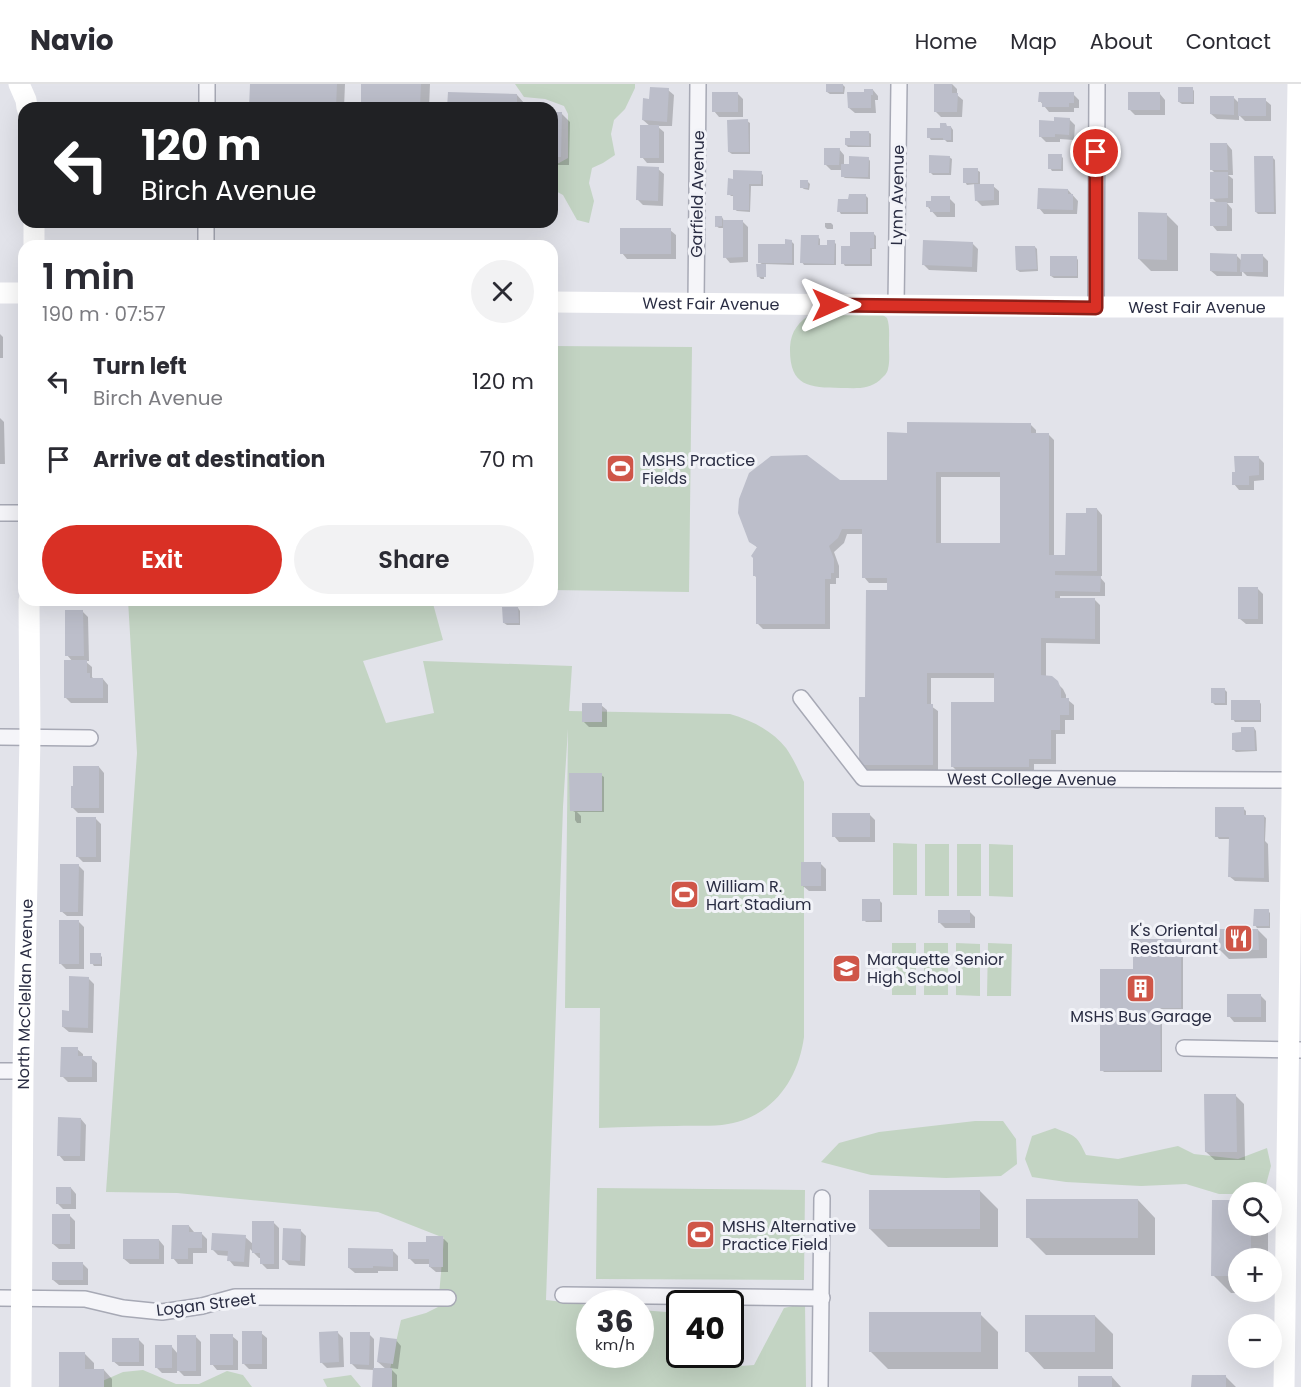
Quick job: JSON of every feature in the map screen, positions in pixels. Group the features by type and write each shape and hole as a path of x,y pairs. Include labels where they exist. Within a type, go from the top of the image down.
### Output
{"street":[{"path":"19,84 26,102"},
{"path":"207,84 207,102"},
{"name":"Garfield Avenue","path":"696,304 698,84"},
{"name":"Lynn Avenue","path":"896,305 898,84"},
{"path":"1096,84 1096,308"},
{"path":"1284,1387 1294,1050 1297,780 1298,84"},
{"path":"0,293 18,293"},
{"name":"West Fair Avenue","path":"558,302 1096,308 1298,307"},
{"path":"0,513 18,513"},
{"name":"North McClellan Avenue","path":"21,1387 23,1071 30,737 29,606"},
{"name":"West College Avenue","path":"801,698 864,778 1297,780"},
{"path":"0,737 90,738"},
{"path":"1184,1048 1294,1050"},
{"path":"0,1071 23,1071"},
{"path":"820,1387 822,1198"},
{"path":"563,1295 822,1298"},
{"name":"Logan Street","path":"0,1298 85,1299 123,1308 162,1312 202,1306 235,1297 448,1298"}],"green space":[{"path":"515,84 635,84 625,109 614,120 611,134 615,155 592,168 589,183 594,201 589,223 577,220 563,195 558,192 558,163 568,158 568,114 564,106 545,99 524,97"},
{"path":"812,314 883,315 887,318 889,360 888,371 885,375 875,383 862,388 819,387 803,382 797,377 791,360 792,336 796,327"},
{"name":"MSHS Practice Fields","path":"558,346 692,347 689,592 558,590"},
{"path":"128,606 434,606 443,640 363,661 386,723 434,713 423,661 572,666 569,711 730,714 761,727 775,736 786,748 804,782 804,1037 796,1068 781,1094 758,1113 744,1120 709,1126 599,1128 600,1008 565,1008 568,729 563,807 546,1300 576,1303 576,1368 654,1368 654,1311 666,1312 666,1368 744,1368 744,1366 754,1365 784,1308 805,1303 806,1387 386,1387 401,1320 438,1307 444,1238 378,1212 177,1193 106,1192 137,753"},
{"path":"893,843 917,844 917,895 893,895"},
{"path":"925,844 949,844 949,896 925,896"},
{"path":"957,844 981,844 981,896 957,896"},
{"path":"989,844 1013,845 1013,897 989,896"},
{"path":"892,943 916,943 916,995 892,995"},
{"path":"924,943 948,943 948,995 924,995"},
{"path":"956,943 980,944 980,996 956,995"},
{"path":"988,943 1012,944 1011,996 987,996"},
{"path":"975,1121 1003,1121 1016,1139 1017,1164 1001,1176 946,1178 871,1175 821,1162 839,1143 879,1132"},
{"path":"1055,1128 1075,1137 1086,1155 1118,1159 1178,1146 1194,1154 1238,1159 1267,1148 1271,1166 1267,1182 1228,1182 1228,1194 1219,1194 1186,1184 1141,1186 1066,1182 1032,1177 1025,1159 1032,1136"},
{"name":"MSHS Alternative Practice Field","path":"597,1188 805,1190 804,1280 596,1279"},
{"path":"143,1370 176,1384 199,1384 227,1371 243,1375 252,1387 58,1387 100,1382 123,1372"},
{"path":"351,1375 361,1387 327,1387 323,1379"}],"building":[{"path":"250,84 337,84 336,102 249,102"},
{"path":"361,84 421,84 420,102 361,102"},
{"path":"826,84 843,84 843,92 826,92"},
{"path":"934,84 952,84 952,93 958,93 957,112 934,112"},
{"path":"650,87 669,88 667,122 642,120 643,98 649,99"},
{"path":"1178,87 1193,87 1193,102 1178,102"},
{"path":"864,89 873,89 871,108 848,108 847,92 864,92"},
{"path":"448,92 517,94 517,102 447,102"},
{"path":"712,92 738,92 738,112 712,112"},
{"path":"1039,92 1074,92 1074,103 1069,103 1069,107 1042,107 1042,102 1038,102"},
{"path":"1128,92 1160,92 1160,110 1128,110"},
{"path":"1210,96 1234,96 1234,115 1210,114"},
{"path":"1238,98 1266,98 1266,116 1238,116"},
{"path":"558,112 562,112 561,157 558,157"},
{"path":"1054,117 1070,118 1069,135 1055,134 1055,137 1039,137 1039,120 1054,121"},
{"path":"748,119 749,152 728,152 727,120"},
{"path":"940,123 951,126 951,140 927,138 927,128 940,128"},
{"path":"640,125 659,125 659,158 640,158"},
{"path":"850,131 869,131 869,146 845,145 845,138 850,138"},
{"path":"1210,143 1227,143 1228,170 1210,170"},
{"path":"824,148 840,148 839,165 824,165"},
{"path":"1048,154 1062,154 1061,169 1048,169"},
{"path":"929,155 950,156 949,173 929,173"},
{"path":"849,156 869,157 868,177 841,177 841,164 849,164"},
{"path":"1254,156 1273,156 1274,212 1255,212"},
{"path":"637,166 659,167 658,201 636,200"},
{"path":"963,168 978,168 978,183 963,183"},
{"path":"733,170 762,171 761,184 749,184 749,210 733,210 733,195 727,195 728,178 733,179"},
{"path":"1210,172 1228,172 1228,198 1210,199"},
{"path":"800,180 808,180 808,188 800,188"},
{"path":"974,184 994,184 994,200 975,201"},
{"path":"1038,188 1068,189 1068,194 1073,194 1073,210 1037,209"},
{"path":"849,194 866,194 866,212 837,212 838,199 848,199"},
{"path":"931,196 950,196 950,212 930,212 930,207 926,207 926,201 931,201"},
{"path":"1210,202 1227,202 1227,226 1210,226"},
{"path":"1138,212 1167,213 1167,260 1138,259"},
{"path":"715,216 722,216 722,226 715,227"},
{"path":"723,220 743,220 743,257 723,258"},
{"path":"620,228 671,228 671,254 620,254"},
{"path":"850,232 874,232 874,248 870,248 870,264 841,264 841,246 850,246"},
{"path":"801,235 819,235 818,245 827,245 827,240 835,240 834,264 800,263"},
{"path":"785,239 792,240 792,263 758,263 758,244 785,244"},
{"path":"923,240 973,242 972,267 922,265"},
{"path":"1015,246 1035,246 1037,269 1016,270"},
{"path":"1210,253 1237,254 1237,272 1210,271"},
{"path":"1241,254 1263,254 1263,272 1240,272"},
{"path":"1050,256 1077,256 1077,276 1050,276"},
{"path":"756,264 766,264 766,277 757,277"},
{"path":"907,422 1031,423 1031,433 1049,433 1049,555 1065,555 1066,513 1086,513 1086,508 1097,508 1097,571 1055,571 1055,575 1101,576 1100,592 1055,591 1055,598 1095,598 1095,639 1041,638 1041,675 1052,676 1058,681 1061,698 1069,698 1069,715 1060,715 1060,730 1051,730 1051,759 1029,759 1029,767 951,767 951,702 994,702 994,673 927,673 927,704 933,704 933,765 859,765 859,697 865,697 866,590 887,590 887,578 862,578 862,529 842,529 838,538 829,546 834,559 834,573 831,573 831,579 825,579 825,624 756,624 756,576 753,576 751,556 757,547 749,542 738,513 739,499 749,473 771,456 807,455 840,480 887,480 887,432 907,433","holes":["936,472 1000,472 1000,543 936,543"]},
{"path":"1234,456 1259,456 1259,475 1249,476 1249,485 1232,485 1232,472 1235,472"},
{"path":"1238,587 1258,587 1258,619 1238,619"},
{"path":"502,607 518,607 519,623 503,623"},
{"path":"65,610 83,610 84,656 65,656"},
{"path":"64,660 87,660 87,673 90,673 90,678 103,678 103,698 64,698"},
{"path":"1211,688 1225,688 1225,703 1211,703"},
{"path":"1231,700 1260,700 1260,720 1231,720"},
{"path":"582,703 602,703 602,722 582,722"},
{"path":"1241,727 1254,727 1255,750 1232,750 1232,733 1241,732"},
{"path":"73,766 99,766 99,808 71,808"},
{"path":"569,773 602,773 602,811 570,811"},
{"path":"1215,807 1244,807 1244,815 1264,815 1264,878 1228,877 1229,837 1215,837"},
{"path":"832,813 870,813 870,837 832,837"},
{"path":"76,817 96,817 96,857 76,857"},
{"path":"801,862 821,862 821,886 801,886"},
{"path":"60,864 79,864 78,912 60,912"},
{"path":"862,899 880,899 880,920 862,921"},
{"path":"1254,909 1269,909 1269,926 1253,926"},
{"path":"938,910 970,910 970,923 938,923"},
{"path":"59,920 79,920 79,964 59,964"},
{"name":"K's Oriental Restaurant","path":"1219,929 1258,929 1259,950 1219,950"},
{"name":"MSHS Bus Garage","path":"1133,939 1181,939 1181,1008 1160,1008 1161,1070 1100,1071 1100,969 1133,969"},
{"path":"90,953 101,953 101,964 90,964"},
{"path":"69,976 89,977 88,1028 62,1027 62,1010 69,1011"},
{"path":"1227,994 1261,994 1261,1017 1227,1017"},
{"path":"61,1047 78,1047 78,1056 92,1056 92,1077 60,1077"},
{"path":"1204,1094 1236,1094 1237,1152 1205,1152"},
{"path":"58,1117 81,1118 80,1156 57,1156"},
{"path":"56,1187 71,1187 71,1204 56,1204"},
{"path":"869,1190 980,1190 980,1229 869,1229"},
{"path":"1026,1199 1138,1199 1138,1238 1026,1238"},
{"path":"1212,1200 1228,1200 1228,1236 1251,1236 1251,1248 1228,1248 1228,1276 1211,1276"},
{"path":"52,1214 70,1214 70,1244 52,1244"},
{"path":"252,1221 274,1221 274,1264 260,1264 260,1253 252,1253"},
{"path":"172,1225 189,1225 189,1232 202,1232 202,1248 188,1248 188,1259 171,1259"},
{"path":"283,1228 301,1229 300,1261 282,1260"},
{"path":"212,1233 246,1235 244,1262 227,1261 228,1251 211,1250"},
{"path":"426,1236 443,1236 443,1267 429,1267 429,1259 408,1259 408,1242 426,1242"},
{"path":"123,1239 159,1239 159,1259 123,1259"},
{"path":"348,1248 393,1249 393,1267 348,1268"},
{"path":"52,1262 83,1262 83,1280 52,1280"},
{"path":"869,1312 981,1312 981,1352 869,1352"},
{"path":"1025,1315 1095,1315 1095,1352 1025,1352"},
{"path":"242,1331 262,1331 262,1364 242,1364"},
{"path":"338,1331 339,1362 320,1363 319,1332"},
{"path":"350,1332 370,1332 369,1365 350,1364"},
{"path":"210,1334 233,1334 233,1365 210,1365"},
{"path":"177,1335 196,1335 196,1371 177,1371"},
{"path":"380,1337 397,1339 393,1364 377,1362"},
{"path":"112,1338 139,1338 139,1362 112,1362"},
{"path":"155,1345 172,1345 172,1368 155,1368"},
{"path":"59,1352 85,1352 85,1369 104,1369 104,1387 59,1387"},
{"path":"373,1368 392,1368 392,1387 372,1387"},
{"path":"1192,1375 1226,1375 1226,1387 1191,1387"},
{"path":"1078,1376 1112,1376 1112,1387 1078,1387"}],"place":[{"name":"MSHS Practice Fields","path":"621,469"},
{"name":"William R. Hart Stadium","path":"685,895"},
{"name":"K's Oriental Restaurant","path":"1239,939"},
{"name":"Marquette Senior High School","path":"846,968"},
{"name":"MSHS Bus Garage","path":"1141,988"},
{"name":"MSHS Alternative Practice Field","path":"701,1235"}],"route":[{"path":"830,305 1096,308 1096,152"}]}
